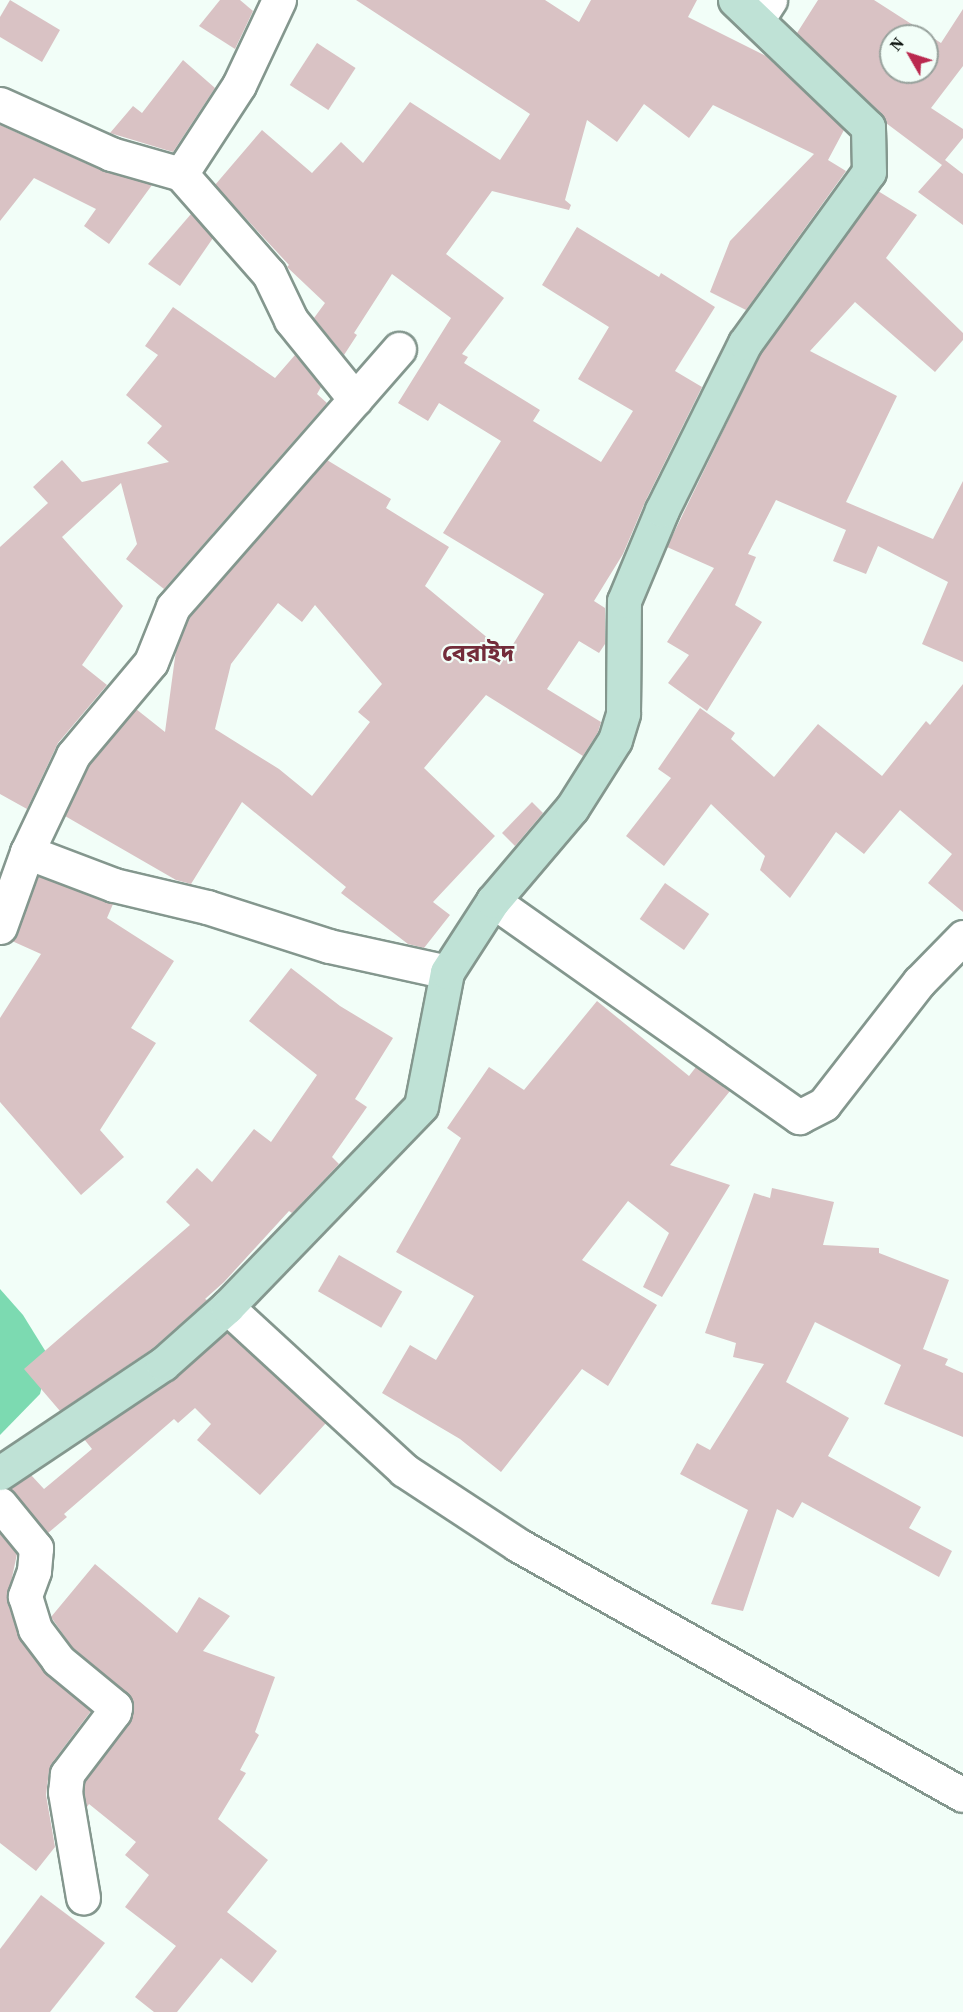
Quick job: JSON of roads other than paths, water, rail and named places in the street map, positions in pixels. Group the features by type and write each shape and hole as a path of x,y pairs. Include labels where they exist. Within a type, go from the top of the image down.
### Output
{"street":[{"path":"181,174 239,85 279,0"},
{"path":"0,1473 163,1364 227,1307 421,1106 447,972 493,901 572,808 615,740 623,713 624,601 662,510 745,343 869,172 868,127 754,7"},
{"path":"0,104 111,154 181,174 269,274 291,320 355,399"},
{"path":"0,927 27,852 73,755 151,662 173,607 399,349"},
{"path":"27,852 114,885 207,907 329,946 447,972"},
{"path":"493,901 799,1117 824,1104 919,982 963,937"},
{"path":"227,1307 404,1470 518,1545 963,1795"},
{"path":"0,1504 36,1548 34,1571 25,1596 35,1629 58,1660 115,1707 114,1712 67,1774 65,1792 83,1897"}],"district":[{"name":"বেরাইদ","path":"478,653"}]}
